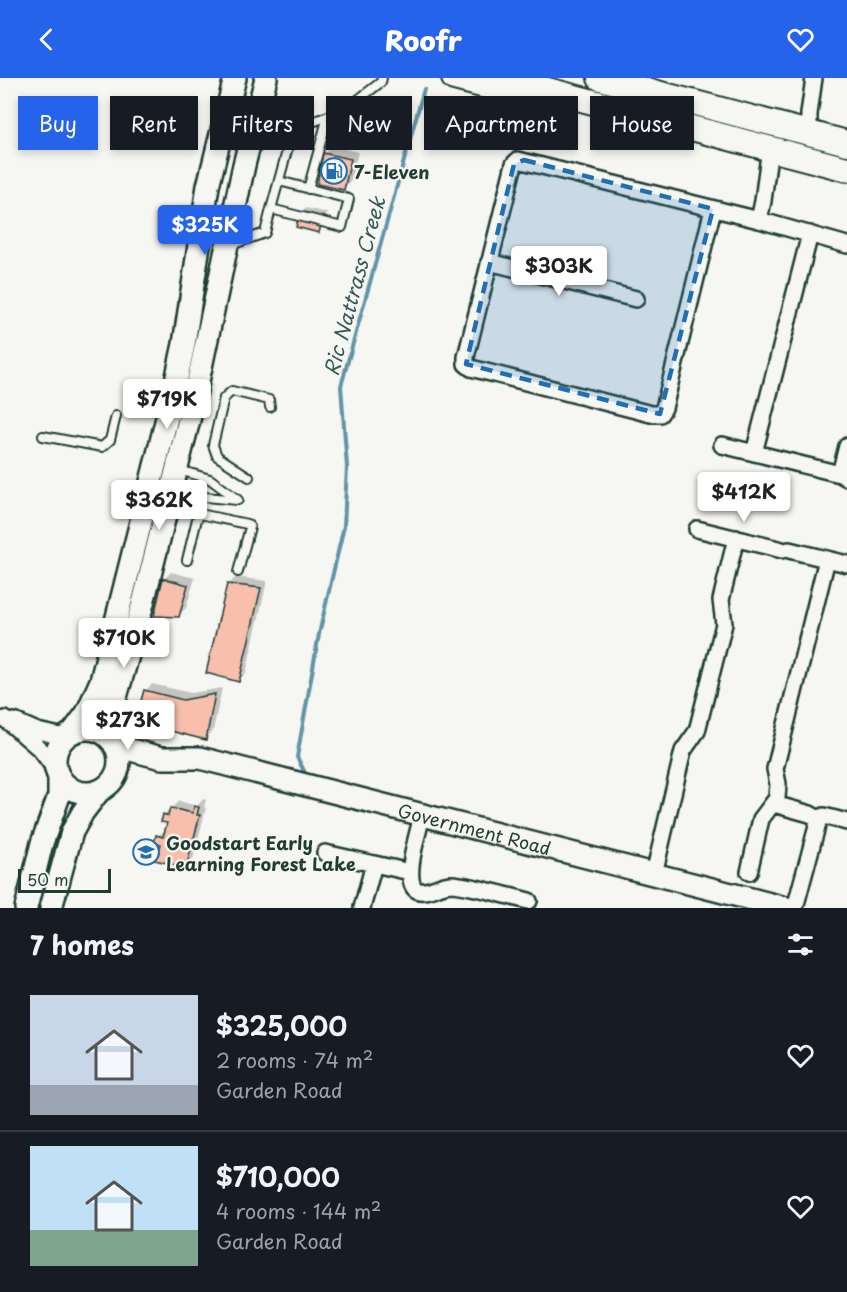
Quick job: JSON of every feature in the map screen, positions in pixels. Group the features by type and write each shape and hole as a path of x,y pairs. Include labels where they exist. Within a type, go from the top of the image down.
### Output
{"main road":[{"path":"26,908 42,843 59,796 56,752 93,703 101,681 154,471 184,344 208,186 235,78"},
{"path":"261,96 266,78"},
{"path":"454,78 587,114 590,113"},
{"path":"502,78 590,102"},
{"path":"600,78 847,143"},
{"path":"694,128 847,169"},
{"path":"112,742 116,697 197,390 249,150"},
{"path":"51,908 72,832 83,812 105,786 118,764 118,754 112,742 93,729 83,729 69,734"},
{"name":"Government Road","path":"112,742 162,758 200,758 786,908"},
{"name":"Government Road","path":"105,786 162,758"},
{"path":"57,773 72,789 90,793 105,786"}],"street":[{"path":"809,132 814,78"},
{"path":"759,220 770,147"},
{"path":"713,208 664,408 660,414 651,414 471,368 466,364 489,262 514,164 518,160 713,208 847,245"},
{"path":"754,453 810,234"},
{"path":"489,262 636,299"},
{"path":"722,445 844,476 847,446"},
{"path":"697,529 847,564"},
{"path":"654,874 683,751 697,731 724,624 721,600 736,538"},
{"path":"749,872 761,819 777,798 778,784 775,769 827,559"},
{"path":"2,718 20,722 46,734 69,734"},
{"path":"2,718 40,749 57,773"},
{"path":"774,804 810,814 819,819"},
{"path":"422,816 410,872 410,882 419,891 453,884 494,901 529,901"},
{"path":"795,908 819,819 824,816 847,822"},
{"path":"325,853 410,872"},
{"path":"362,908 374,864"}],"lane":[{"path":"363,96 381,82 382,78"},
{"path":"308,189 326,123"},
{"path":"227,246 266,234 287,150"},
{"path":"271,209 342,227 349,199 279,181"},
{"path":"249,477 217,456 213,445 224,398 232,391 243,393 269,400 270,407"},
{"path":"43,436 102,447 110,440 116,416"},
{"path":"154,471 177,469 210,479 238,500 205,497 168,501"},
{"path":"187,560 200,514 247,524 250,528 238,572"}],"highlighted area":[{"path":"524,160 713,209 660,414 466,364 514,164"}],"building":[{"name":"7-Eleven","path":"323,153 351,159 344,190 317,184"},
{"path":"300,212 323,217 319,233 296,227"},
{"path":"163,578 188,585 179,617 154,616"},
{"path":"227,584 261,588 239,682 206,673"},
{"path":"144,690 183,700 215,694 206,740 135,722"},
{"path":"194,806 199,807 197,815 200,815 186,868 151,859 153,854 158,855 161,844 154,843 156,835 163,837 167,823 161,822 163,814 168,816 170,808 193,813"}],"waterway":[{"name":"Ric Nattrass Creek","path":"306,775 297,757 319,634 344,526 347,467 341,386 424,89"}],"place":[{"name":"7-Eleven","path":"334,171"},
{"name":"Goodstart Early Learning Forest Lake","path":"146,852"}]}
